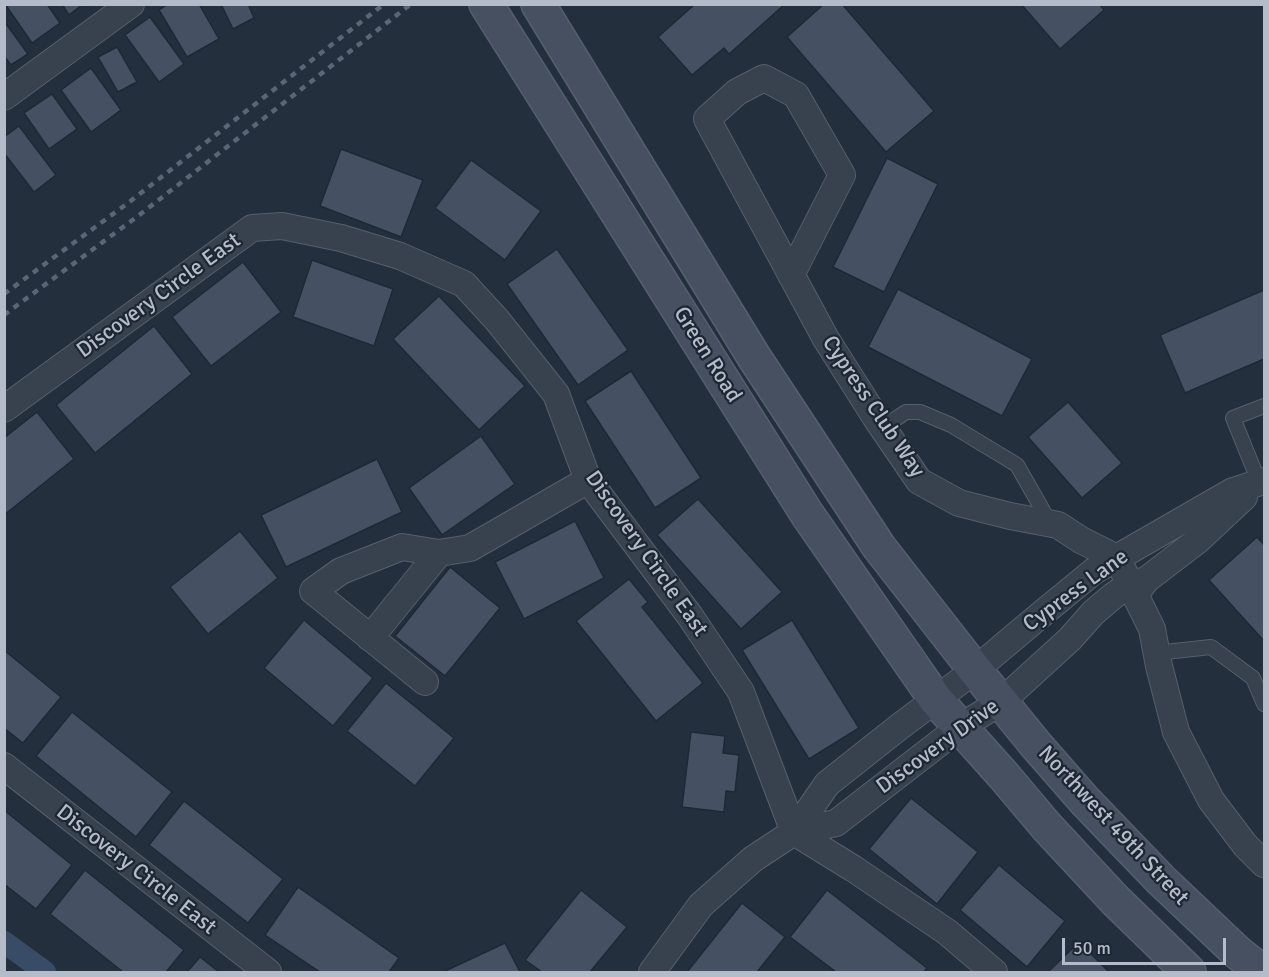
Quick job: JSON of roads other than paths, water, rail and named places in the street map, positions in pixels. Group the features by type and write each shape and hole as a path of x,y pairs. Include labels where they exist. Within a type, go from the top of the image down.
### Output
{"main road":[{"name":"Green Road","path":"486,4 807,514 936,700"},
{"name":"Green Road","path":"538,4 754,357 879,547 975,670"},
{"name":"Northwest 49th Street","path":"975,670 1084,801 1153,872 1237,952 1262,972"},
{"name":"Northwest 49th Street","path":"936,700 1047,827 1115,900 1189,972"}],"street":[{"path":"4,97 130,4"},
{"name":"Cypress Club Way","path":"791,274 842,175 796,95 764,78 737,92 707,119 826,339 882,428 920,481 959,503 1058,525 1081,540 1117,558"},
{"name":"Discovery Circle East","path":"4,409 252,228 282,226 341,238 400,256 464,284 497,320 556,394 588,480 690,616 741,692 794,832"},
{"path":"425,682 314,591 341,571 402,547 439,554 470,548 588,480"},
{"name":"Cypress Lane","path":"936,700 1086,578 1233,491 1262,482"},
{"name":"Cypress Lane","path":"1137,586 1197,541 1262,482"},
{"path":"370,638 439,554"},
{"path":"1117,558 1137,586 1152,629 1176,732 1211,800 1245,845 1264,864"},
{"name":"Discovery Drive","path":"652,972 701,905 753,859 794,832 836,823 960,727 1001,702 1070,639 1091,627 1137,586"},
{"name":"Discovery Drive","path":"794,832 827,784 898,727 936,700"},
{"name":"Discovery Circle East","path":"4,766 268,972"},
{"path":"794,832 854,869 946,932 994,972"}],"lane":[{"path":"1262,482 1233,418 1264,406"},
{"path":"882,428 906,412 920,412 951,425 1017,465 1050,523"},
{"path":"1156,653 1211,647 1253,678 1264,704"}],"waterway":[{"path":"4,942 45,972"}],"railway":[{"path":"4,294 128,203 384,4"},
{"path":"4,315 138,216 411,4"}]}
